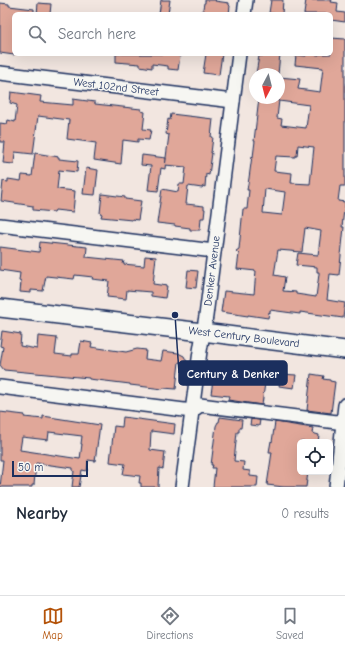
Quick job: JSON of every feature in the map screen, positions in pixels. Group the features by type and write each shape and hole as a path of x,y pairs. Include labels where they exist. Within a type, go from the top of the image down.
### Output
{"main road":[{"name":"West Century Boulevard","path":"0,308 345,350"}],"street":[{"path":"244,12 246,0"},
{"name":"Denker Avenue","path":"182,487 239,56"},
{"name":"West 102nd Street","path":"0,73 233,101"},
{"path":"0,224 214,250"},
{"path":"0,387 192,411 200,405 344,423"},
{"path":"336,487 345,405"}],"building":[{"path":"161,0 170,0 168,12 159,12"},
{"path":"205,0 216,0 215,1 229,3 229,12 202,12"},
{"path":"271,0 283,0 282,12 269,12"},
{"path":"306,0 332,0 331,2 338,3 337,12 345,13 345,22 333,20 333,12 304,12"},
{"path":"0,3 9,4 9,6 34,9 34,12 12,12 12,55 0,53"},
{"path":"38,3 51,4 50,12 37,12"},
{"path":"333,38 345,39 345,186 340,186 338,201 345,202 342,227 344,227 339,275 330,274 327,300 345,303 343,318 300,312 300,314 270,310 268,318 221,312 224,291 254,294 256,271 237,269 239,254 236,251 239,249 243,209 247,209 249,190 247,190 252,156 253,157 258,104 279,104 277,118 282,119 281,125 306,128 309,105 285,102 285,78 300,79 298,89 320,92 323,68 295,65 296,56 333,56","holes":["298,145 314,147 310,184 291,183 292,173 274,171 276,156 295,157 297,156","265,189 285,192 282,215 263,213","305,228 321,231 318,255 298,253 296,265 317,267 317,272 319,272 319,274 316,297 296,294 296,292 283,291 285,277 274,275 278,250 302,252"]},
{"path":"116,56 180,56 178,70 168,69 168,66 152,64 152,68 140,66 140,64 116,62"},
{"path":"206,56 222,56 219,75 203,73"},
{"path":"259,56 280,56 279,68 257,68"},
{"path":"11,92 41,96 40,102 73,105 73,99 95,102 95,104 141,109 141,111 145,112 143,129 151,130 149,140 138,139 138,142 123,140 121,164 94,160 96,143 67,139 69,120 38,116 33,154 15,152 14,164 3,163 5,142 0,142 0,123 7,124 8,120 15,122 17,105 10,103"},
{"path":"171,114 213,119 211,137 213,137 212,153 209,175 206,174 205,187 188,186 186,204 204,206 205,209 204,218 201,218 200,230 190,230 190,228 157,223 162,189 178,192 179,184 184,184 186,167 165,165 169,135 166,134 168,119 170,120"},
{"path":"35,153 59,157 59,159 78,161 77,172 59,170 57,189 75,191 73,212 33,210 33,206 1,201 3,181 8,182 8,179 21,181 22,175 32,176"},
{"path":"142,155 166,158 165,169 161,168 158,191 148,190 151,166 141,165"},
{"path":"86,168 98,170 95,195 83,194"},
{"path":"102,194 141,201 138,220 101,217"},
{"path":"40,242 87,247 86,257 124,261 123,264 144,266 145,256 156,257 153,284 167,286 165,298 151,296 151,292 127,290 126,299 107,297 109,281 75,275 74,279 46,276 43,291 31,290 31,293 20,292 20,273 0,270 0,247 39,252"},
{"path":"188,270 198,271 196,288 186,287"},
{"path":"2,331 21,334 20,346 37,349 38,336 57,338 55,354 72,356 72,354 79,354 81,341 92,343 91,347 126,352 137,349 146,350 145,359 161,361 163,351 178,353 184,356 188,364 179,362 176,389 163,389 89,378 4,370 0,365 3,347 0,346"},
{"path":"221,363 267,368 262,405 228,400 229,396 211,394 215,366 221,366"},
{"path":"281,374 296,375 294,388 279,386"},
{"path":"311,374 324,376 323,379 335,382 331,413 307,410"},
{"path":"0,412 25,415 24,417 43,419 43,416 100,425 95,461 88,460 87,471 82,470 79,487 72,487 73,468 36,463 34,485 32,485 32,487 0,487 3,460 0,460","holes":["49,432 82,436 80,459 20,450 22,437 48,440"]},
{"path":"123,417 175,424 174,434 151,431 150,450 165,452 163,469 159,468 158,487 141,487 141,483 139,483 140,476 123,474 125,464 110,462 114,426 122,427"},
{"path":"220,417 242,420 241,428 239,428 239,432 237,432 234,461 244,462 243,470 250,471 250,476 258,477 257,487 213,487 215,468 212,468 213,465 211,465 216,426"},
{"path":"251,419 260,420 259,426 250,425"},
{"path":"275,422 313,428 312,433 319,435 318,439 297,439 297,475 308,475 306,487 267,485 272,452 269,452 271,441 272,442"}],"place":[{"name":"Century & Denker","path":"175,315"}]}
